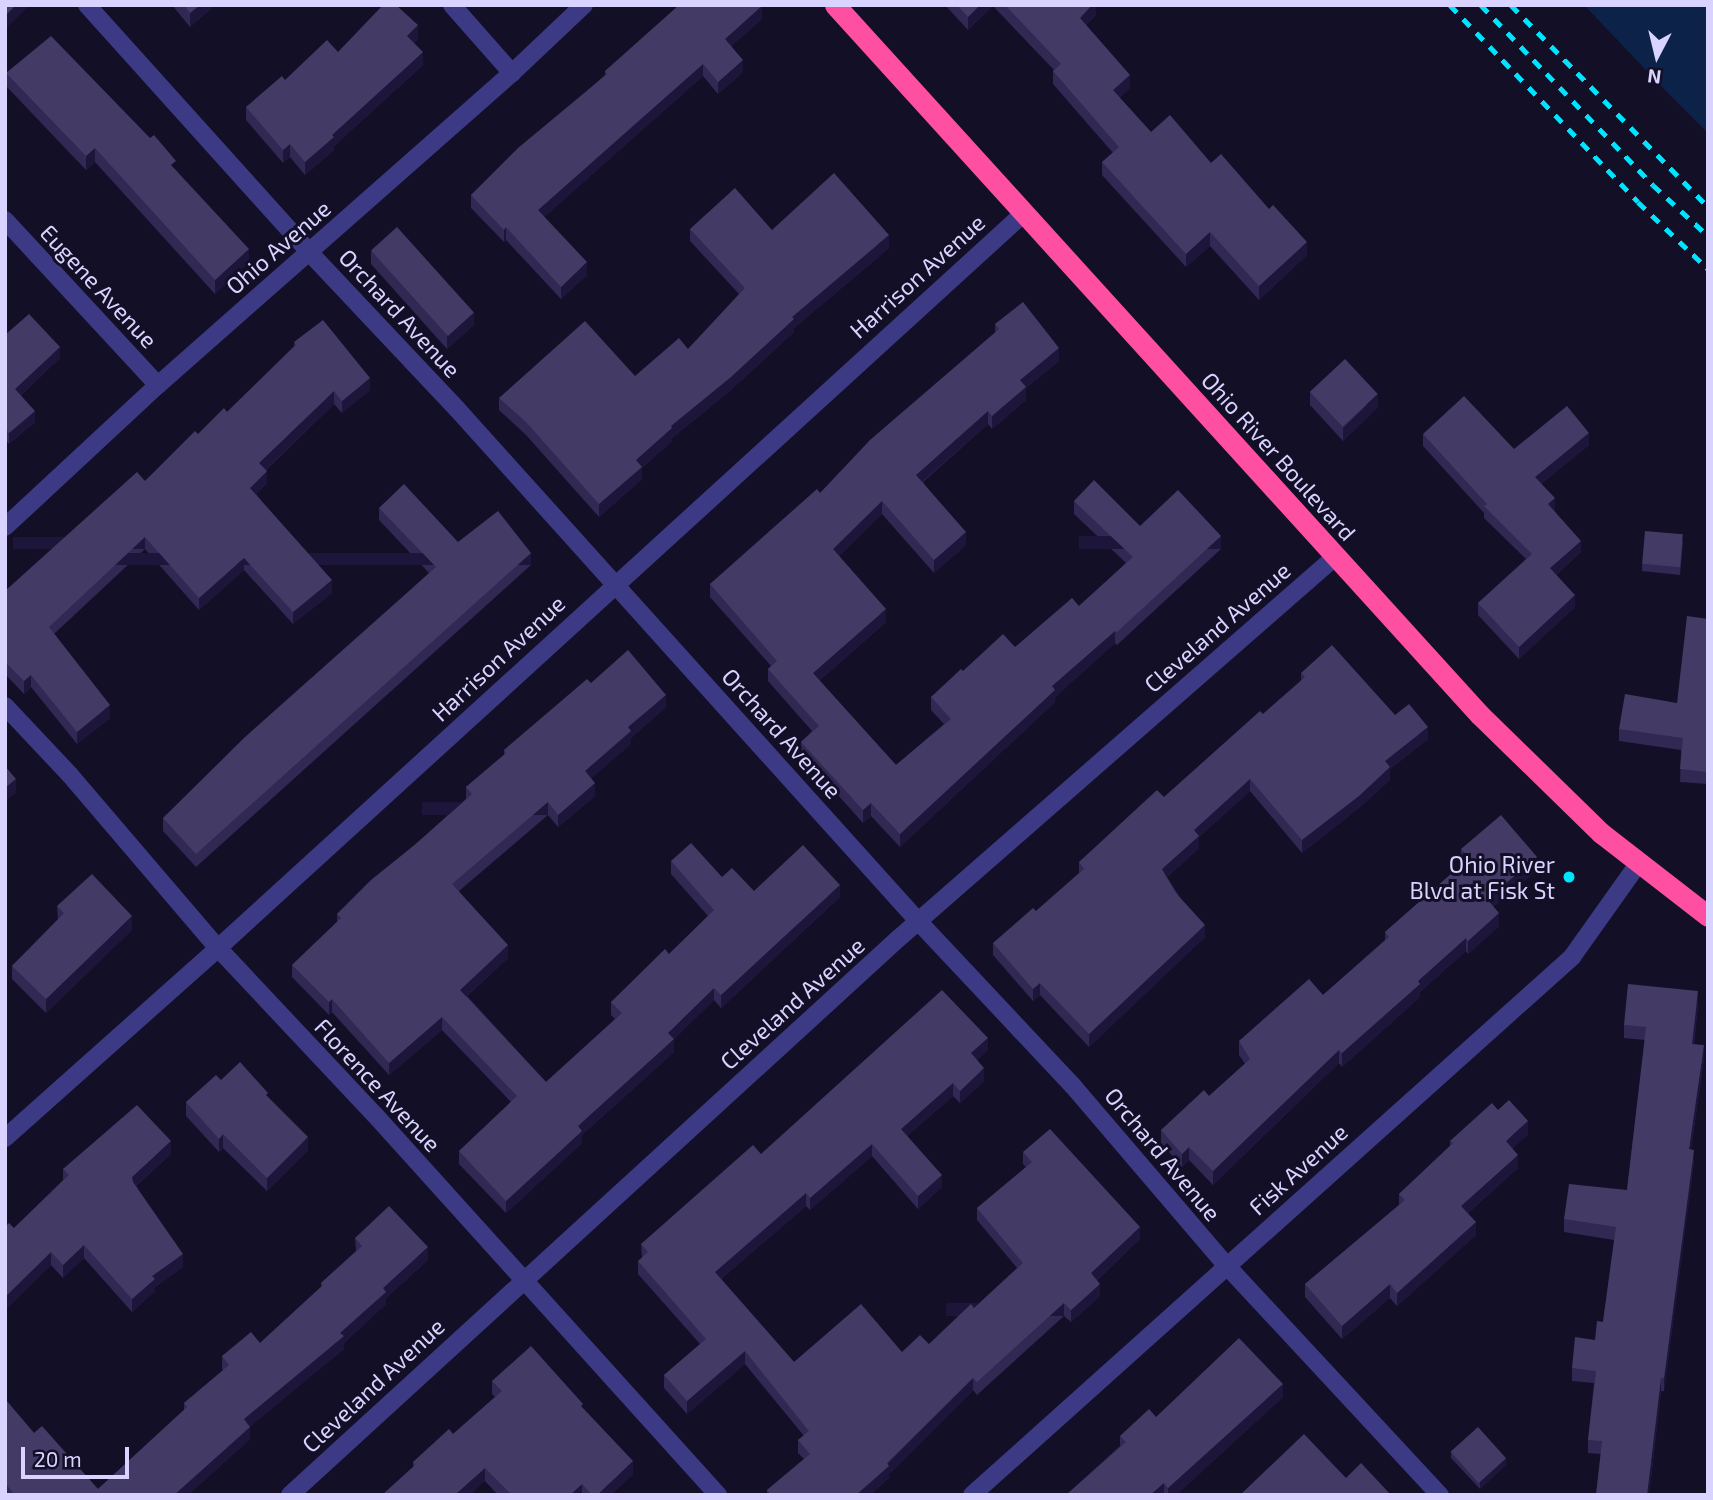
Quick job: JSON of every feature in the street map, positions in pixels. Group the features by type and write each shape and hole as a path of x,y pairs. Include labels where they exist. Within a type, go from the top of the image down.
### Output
{"highway":[{"name":"Ohio River Boulevard","path":"835,5 1480,715 1601,833 1708,916"}],"street":[{"name":"Orchard Avenue","path":"87,5 310,253 457,409 918,921 1073,1086 1227,1266 1440,1495"},
{"path":"452,5 512,73"},
{"name":"Ohio Avenue","path":"5,527 158,385 512,73 584,5"},
{"name":"Harrison Avenue","path":"5,1138 218,948 1023,214"},
{"name":"Eugene Avenue","path":"5,220 158,385"},
{"name":"Cleveland Avenue","path":"290,1495 918,921 1335,556"},
{"name":"Florence Avenue","path":"5,706 70,775 218,948 374,1115 718,1495"},
{"name":"Fisk Avenue","path":"972,1495 1572,957 1638,864"}],"water":[{"path":"1584,5 1708,5 1708,133 1665,90"}],"building":[{"path":"5,5 16,5 5,16"},
{"path":"184,5 200,5 190,13"},
{"path":"383,5 396,5 418,25 407,36 423,52 305,162 290,144 283,150 246,107 282,76 285,80 327,40 338,52"},
{"path":"679,5 762,6 725,39 743,60 718,82 703,64 538,210 587,262 561,287 506,227 504,230 471,195 518,148 607,74 605,71"},
{"path":"957,5 980,5 968,17"},
{"path":"1005,5 1092,5 1080,18 1130,75 1113,90 1151,132 1170,115 1211,163 1221,154 1269,209 1273,205 1307,242 1259,286 1210,232 1186,254 1102,162 1119,147 1053,71 1061,64"},
{"path":"51,36 150,138 154,135 176,161 171,165 249,249 215,280 95,148 86,156 6,73"},
{"path":"834,173 889,235 792,317 794,319 731,377 671,426 672,428 636,460 642,467 599,504 526,422 499,398 585,321 635,376 679,338 688,349 745,288 690,229 735,188 772,230"},
{"path":"397,227 474,312 448,336 371,250"},
{"path":"1023,302 1059,348 1020,380 1026,387 992,416 988,411 916,475 966,532 934,560 882,501 833,549 886,609 813,673 896,765 951,719 931,697 961,669 963,671 1003,634 1015,647 1072,598 1079,606 1133,557 1074,501 1094,480 1140,526 1178,490 1221,536 1117,632 1052,686 1055,690 900,834 871,803 863,810 801,742 819,726 768,669 777,661 710,584 817,489 820,493 870,440 999,329 995,324"},
{"path":"29,314 60,347 15,389 35,411 9,433 5,428 5,335"},
{"path":"323,320 370,378 342,401 334,391 259,463 267,471 250,488 332,580 293,612 244,558 199,598 145,537 49,627 110,705 77,732 31,675 24,681 5,662 5,591 137,472 145,481 195,431 198,434 224,408 227,412 296,345 294,342"},
{"path":"1345,359 1378,394 1343,427 1310,392"},
{"path":"1464,396 1514,449 1567,406 1589,433 1535,477 1555,498 1548,504 1581,541 1550,568 1575,595 1519,647 1478,603 1532,554 1484,506 1487,504 1423,434"},
{"path":"404,484 458,542 498,511 531,553 196,854 163,818 244,738 436,567 379,508"},
{"path":"1645,531 1683,534 1680,567 1642,564"},
{"path":"1687,616 1708,619 1708,772 1680,769 1683,738 1619,729 1625,694 1677,703"},
{"path":"1332,645 1395,715 1409,704 1428,727 1385,761 1390,767 1359,796 1302,840 1250,779 1194,830 1199,836 1162,869 1175,892 1205,925 1089,1034 1040,983 1033,989 993,943 1033,908 1036,911 1084,869 1079,862 1157,790 1164,797 1260,711 1263,714 1305,677 1301,673"},
{"path":"628,650 666,695 628,727 631,731 585,771 595,783 558,815 548,802 452,884 508,945 460,990 546,1082 622,1013 611,1002 665,949 669,954 714,910 671,861 691,843 722,877 732,868 754,891 803,845 840,885 721,995 714,988 668,1033 674,1039 578,1126 582,1131 506,1201 459,1151 517,1096 442,1017 389,1063 332,999 329,1002 292,965 341,918 337,914 371,880 472,794 466,787 506,753 504,750 587,679 591,683"},
{"path":"5,766 16,779 5,788"},
{"path":"1501,815 1537,857 1487,899 1499,913 1468,941 1466,938 1418,981 1420,984 1342,1053 1339,1050 1213,1171 1189,1147 1182,1154 1161,1130 1204,1090 1209,1096 1250,1059 1239,1041 1309,979 1323,995 1389,937 1385,932 1469,858 1461,849"},
{"path":"92,874 132,916 46,999 12,966 64,913 57,906"},
{"path":"1628,984 1698,991 1692,1044 1704,1045 1689,1149 1694,1150 1647,1495 1596,1495 1602,1441 1588,1440 1596,1371 1572,1368 1575,1337 1595,1340 1597,1321 1603,1322 1616,1227 1564,1219 1569,1184 1627,1190 1646,1027 1624,1025"},
{"path":"942,990 988,1038 971,1053 984,1068 960,1091 953,1083 901,1129 942,1175 918,1196 872,1144 810,1198 806,1193 715,1272 794,1362 861,1304 902,1352 920,1335 929,1344 971,1304 974,1308 1023,1263 977,1208 1032,1162 1023,1152 1050,1129 1140,1227 1091,1273 1100,1284 1071,1310 1064,1303 977,1382 973,1378 887,1463 889,1466 856,1495 771,1495 767,1490 810,1454 798,1440 809,1431 745,1351 687,1401 664,1375 706,1339 638,1261 648,1252 641,1244 753,1145 761,1154"},
{"path":"240,1062 268,1093 266,1095 308,1137 267,1178 223,1134 219,1139 186,1102 216,1075 221,1080"},
{"path":"1509,1100 1528,1121 1506,1141 1518,1155 1461,1206 1476,1222 1397,1293 1390,1284 1342,1326 1305,1284 1405,1200 1399,1194 1453,1143 1450,1141 1492,1103 1498,1110"},
{"path":"137,1105 171,1141 132,1177 133,1182 183,1254 152,1276 155,1279 132,1299 84,1245 63,1265 51,1252 5,1297 5,1227 9,1223 14,1228 69,1175 63,1169"},
{"path":"389,1206 428,1247 383,1288 386,1292 340,1333 344,1336 244,1419 250,1427 174,1495 15,1495 5,1483 5,1399 34,1433 42,1426 98,1489 187,1407 184,1403 229,1365 222,1356 251,1332 260,1343 323,1285 321,1283 362,1246 355,1238"},
{"path":"1239,1338 1283,1384 1168,1488 1164,1483 1150,1495 1066,1495 1126,1442 1120,1436 1149,1409 1156,1417"},
{"path":"531,1346 583,1404 581,1406 633,1461 597,1495 592,1495 582,1484 570,1495 512,1495 485,1468 455,1495 382,1495 449,1429 453,1434 502,1391 492,1381"},
{"path":"1478,1427 1506,1458 1479,1483 1451,1452"},
{"path":"1304,1434 1346,1478 1361,1463 1391,1495 1240,1495"}],"railway":[{"path":"1450,5 1638,202 1708,269"},
{"path":"1481,5 1653,185 1708,236"},
{"path":"1511,5 1708,207"}],"place":[{"name":"Ohio River Blvd at Fisk St","path":"1569,877"}]}
